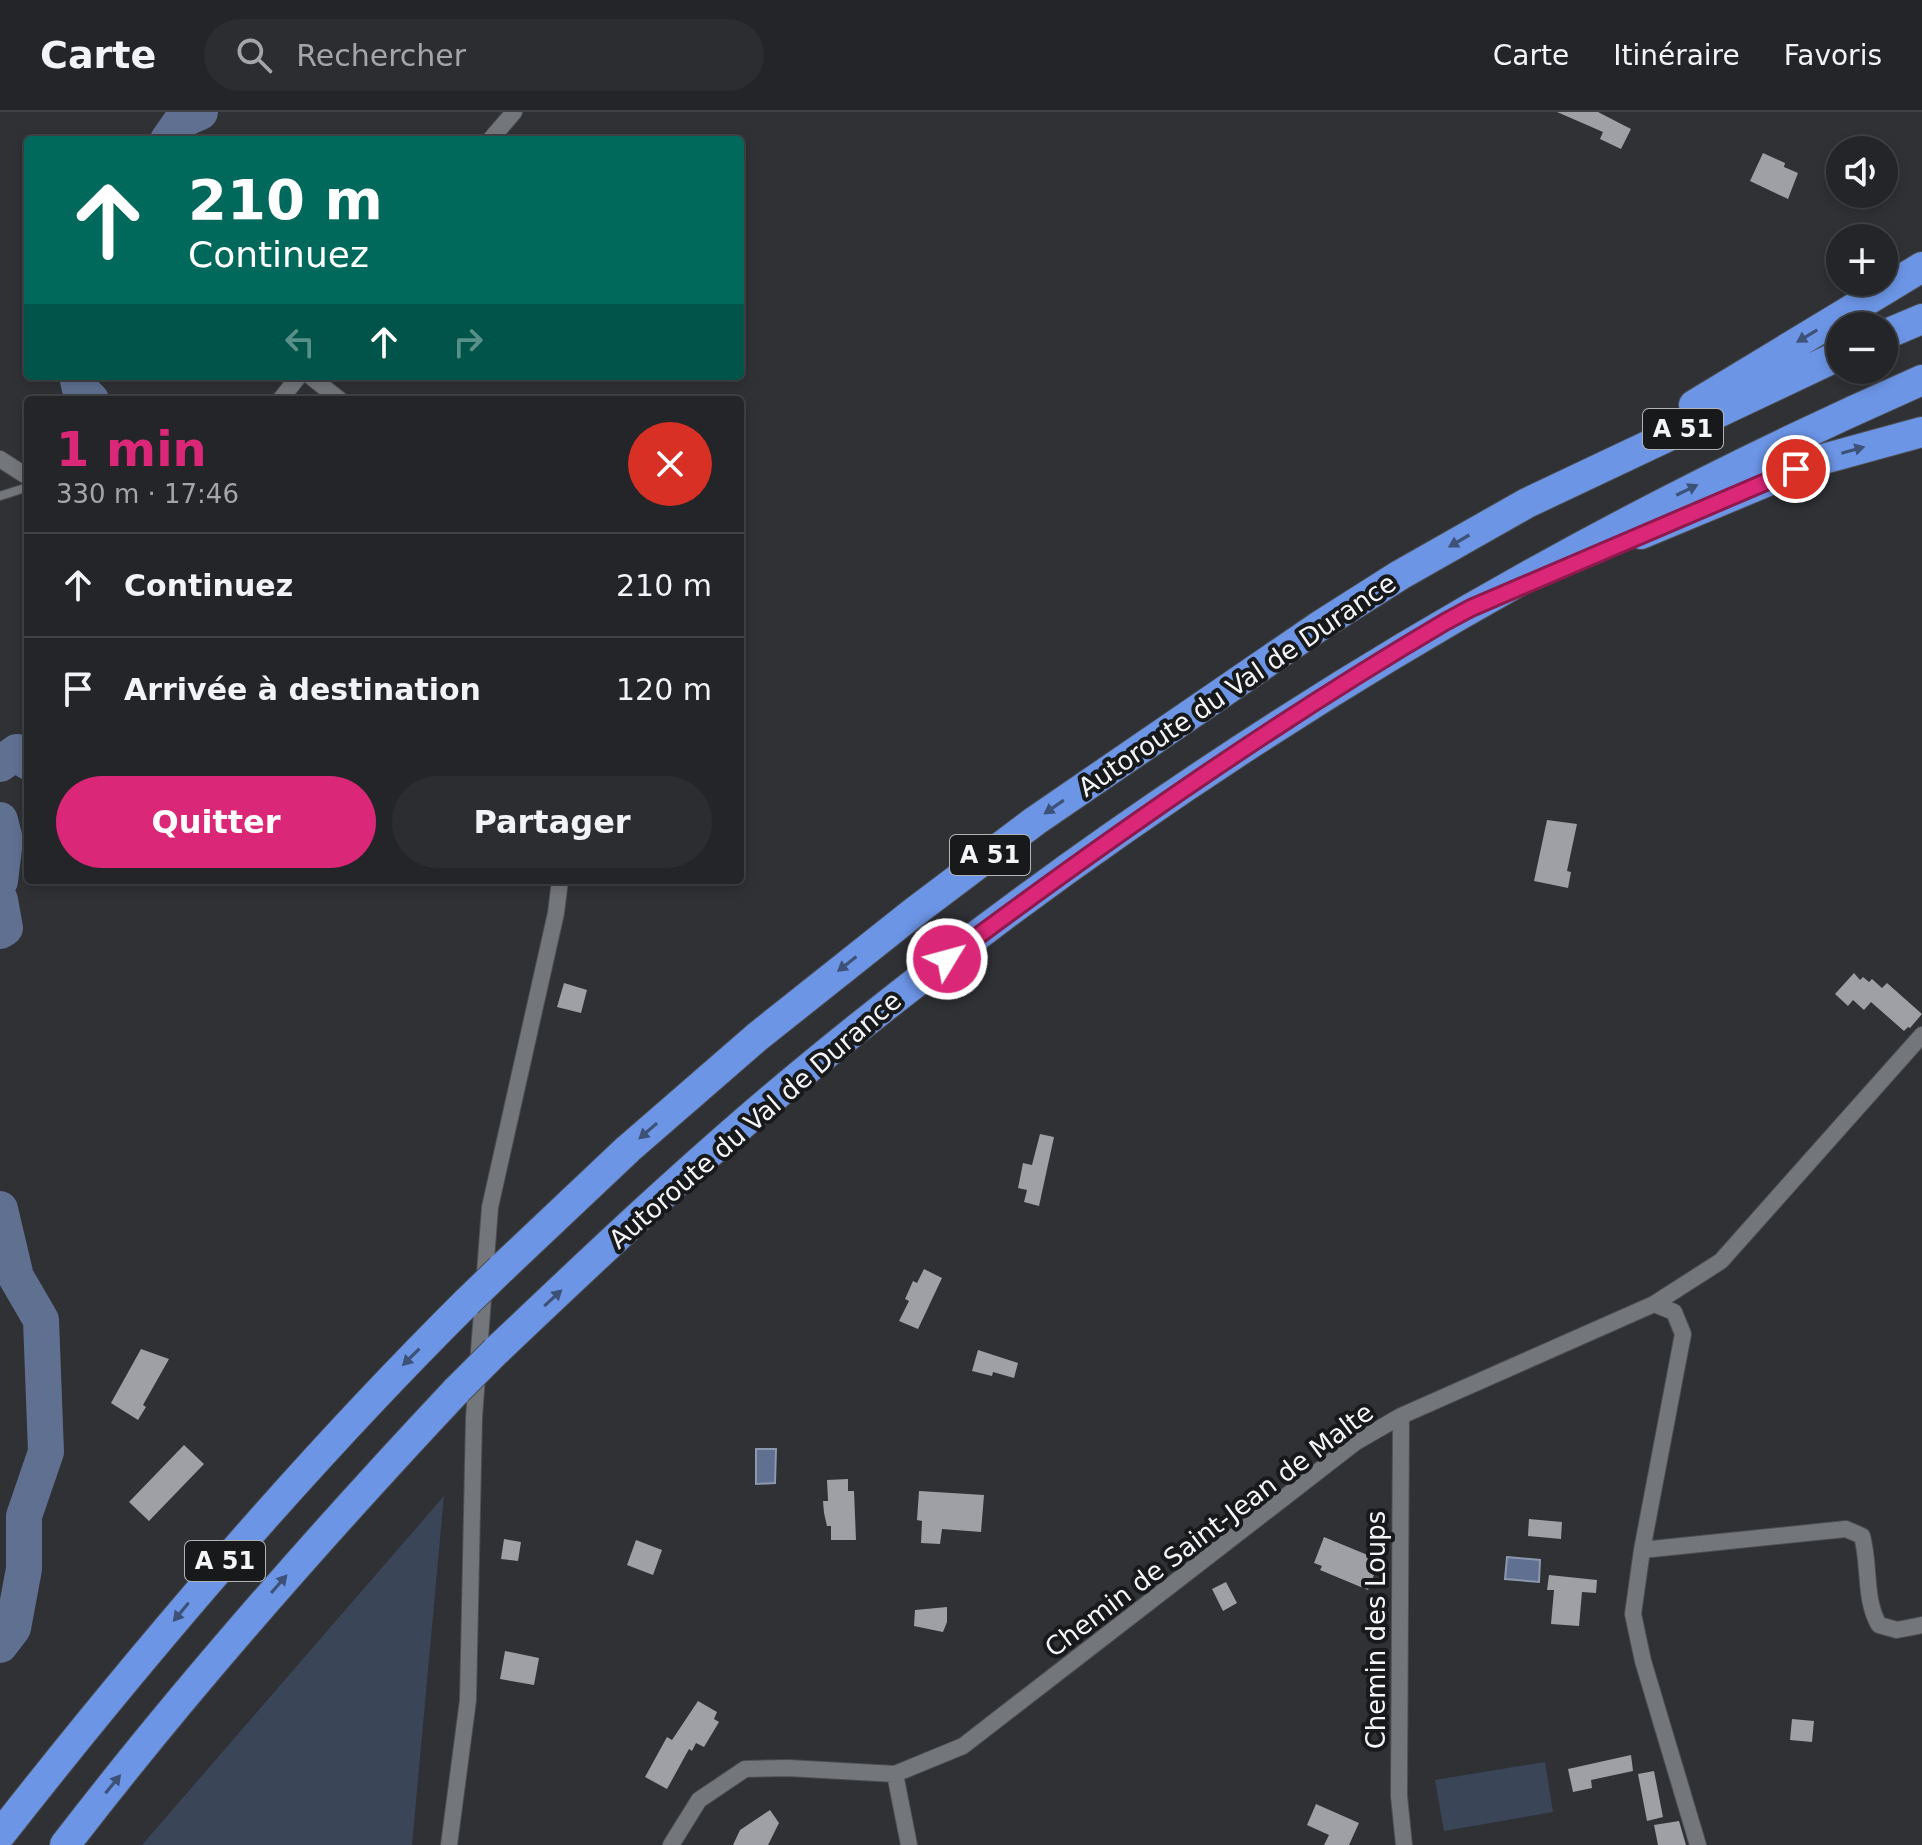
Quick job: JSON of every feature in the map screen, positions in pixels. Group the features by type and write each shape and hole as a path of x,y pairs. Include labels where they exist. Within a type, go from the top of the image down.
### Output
{"highway":[{"path":"1527,503 1922,267"},
{"path":"1898,329 1922,319"},
{"name":"Autoroute du Val de Durance","path":"0,1835 212,1575 394,1375 628,1149 757,1037 1035,821 1318,627 1400,575 1527,503 1826,362"},
{"name":"Autoroute du Val de Durance","path":"65,1845 162,1722 258,1608 379,1471 457,1390 677,1183 797,1077 926,974 1199,777 1314,702 1471,608 1676,495 1922,380"},
{"path":"1471,608 1816,461 1922,432"}],"street":[{"path":"493,136 514,112"},
{"path":"283,396 296,380"},
{"path":"315,380 335,396"},
{"path":"0,459 24,474"},
{"path":"449,1845 468,1700 474,1417 490,1207 556,913 560,884"},
{"name":"Chemin de Saint-Jean de Malte","path":"895,1774 963,1746 1356,1442 1401,1416 1654,1304 1721,1261 1922,1035"},
{"path":"1654,1304 1674,1312 1683,1334 1633,1614 1643,1661 1698,1845"},
{"name":"Chemin des Loups","path":"1401,1416 1399,1796 1404,1845"},
{"path":"1642,1550 1846,1529 1862,1536 1867,1553 1872,1613 1879,1625 1897,1630 1922,1625"},
{"path":"671,1845 699,1800 745,1769 788,1768 895,1774 909,1845"}],"lane":[{"path":"0,496 24,488"}],"shaded area":[{"path":"756,1449 776,1449 775,1483 756,1484"},
{"path":"444,1496 412,1845 142,1845"},
{"path":"1507,1557 1540,1560 1539,1582 1505,1579"},
{"path":"1545,1762 1553,1812 1444,1831 1435,1780"}],"building":[{"path":"1557,112 1598,112 1631,129 1621,149 1600,139 1603,132"},
{"path":"1763,153 1798,173 1788,199 1750,181"},
{"path":"1547,820 1577,824 1567,871 1571,872 1568,888 1534,881"},
{"path":"1854,973 1860,980 1863,977 1869,982 1872,979 1882,988 1887,983 1922,1014 1904,1031 1871,1002 1864,1010 1853,1000 1848,1006 1835,994"},
{"path":"564,983 587,990 581,1013 557,1007"},
{"path":"1040,1134 1054,1137 1039,1206 1024,1202 1027,1190 1018,1188 1023,1163 1032,1165"},
{"path":"924,1269 942,1278 918,1329 899,1321 909,1301 905,1299 913,1281 917,1283"},
{"path":"141,1349 169,1359 138,1420 111,1403"},
{"path":"978,1350 1018,1363 1014,1378 993,1372 992,1376 972,1371"},
{"path":"184,1445 204,1464 149,1521 129,1502"},
{"path":"848,1479 848,1491 854,1491 856,1540 831,1540 831,1526 827,1526 823,1501 828,1501 827,1480"},
{"path":"919,1491 984,1495 981,1532 942,1529 940,1544 921,1543 922,1521 917,1520"},
{"path":"1529,1519 1562,1522 1561,1539 1528,1536"},
{"path":"1324,1537 1375,1558 1371,1568 1376,1570 1368,1590 1320,1570 1322,1566 1314,1563"},
{"path":"504,1539 521,1542 518,1561 501,1559"},
{"path":"636,1540 662,1550 653,1575 627,1565"},
{"path":"1549,1575 1597,1580 1596,1593 1582,1592 1579,1626 1551,1624 1554,1590 1547,1590"},
{"path":"1226,1582 1237,1603 1223,1611 1212,1589"},
{"path":"947,1607 943,1632 914,1626 915,1610"},
{"path":"505,1651 539,1658 534,1685 500,1679"},
{"path":"698,1701 717,1712 714,1719 719,1722 704,1747 696,1743 692,1751 689,1749 667,1789 645,1777 667,1737 672,1740"},
{"path":"1792,1719 1814,1721 1812,1742 1790,1740"},
{"path":"1631,1755 1633,1771 1591,1780 1592,1788 1573,1792 1568,1769"},
{"path":"1654,1771 1663,1817 1647,1821 1638,1774"},
{"path":"1316,1804 1359,1823 1349,1845 1324,1845 1329,1835 1307,1825"},
{"path":"770,1810 779,1823 768,1845 733,1845 740,1830"},
{"path":"1679,1821 1686,1845 1658,1845 1654,1825"}],"waterway":[{"path":"171,136 182,120 200,112"},
{"path":"78,380 80,389 87,396"},
{"path":"0,764 17,752 24,758"},
{"path":"0,820 5,840 0,881"},
{"path":"0,900 5,928 0,931"},
{"path":"0,1209 16,1277 41,1320 46,1452 24,1516 24,1569 13,1628 0,1645"}],"route":[{"path":"947,959 1133,822 1314,702 1445,622 1471,608 1796,469"}]}
